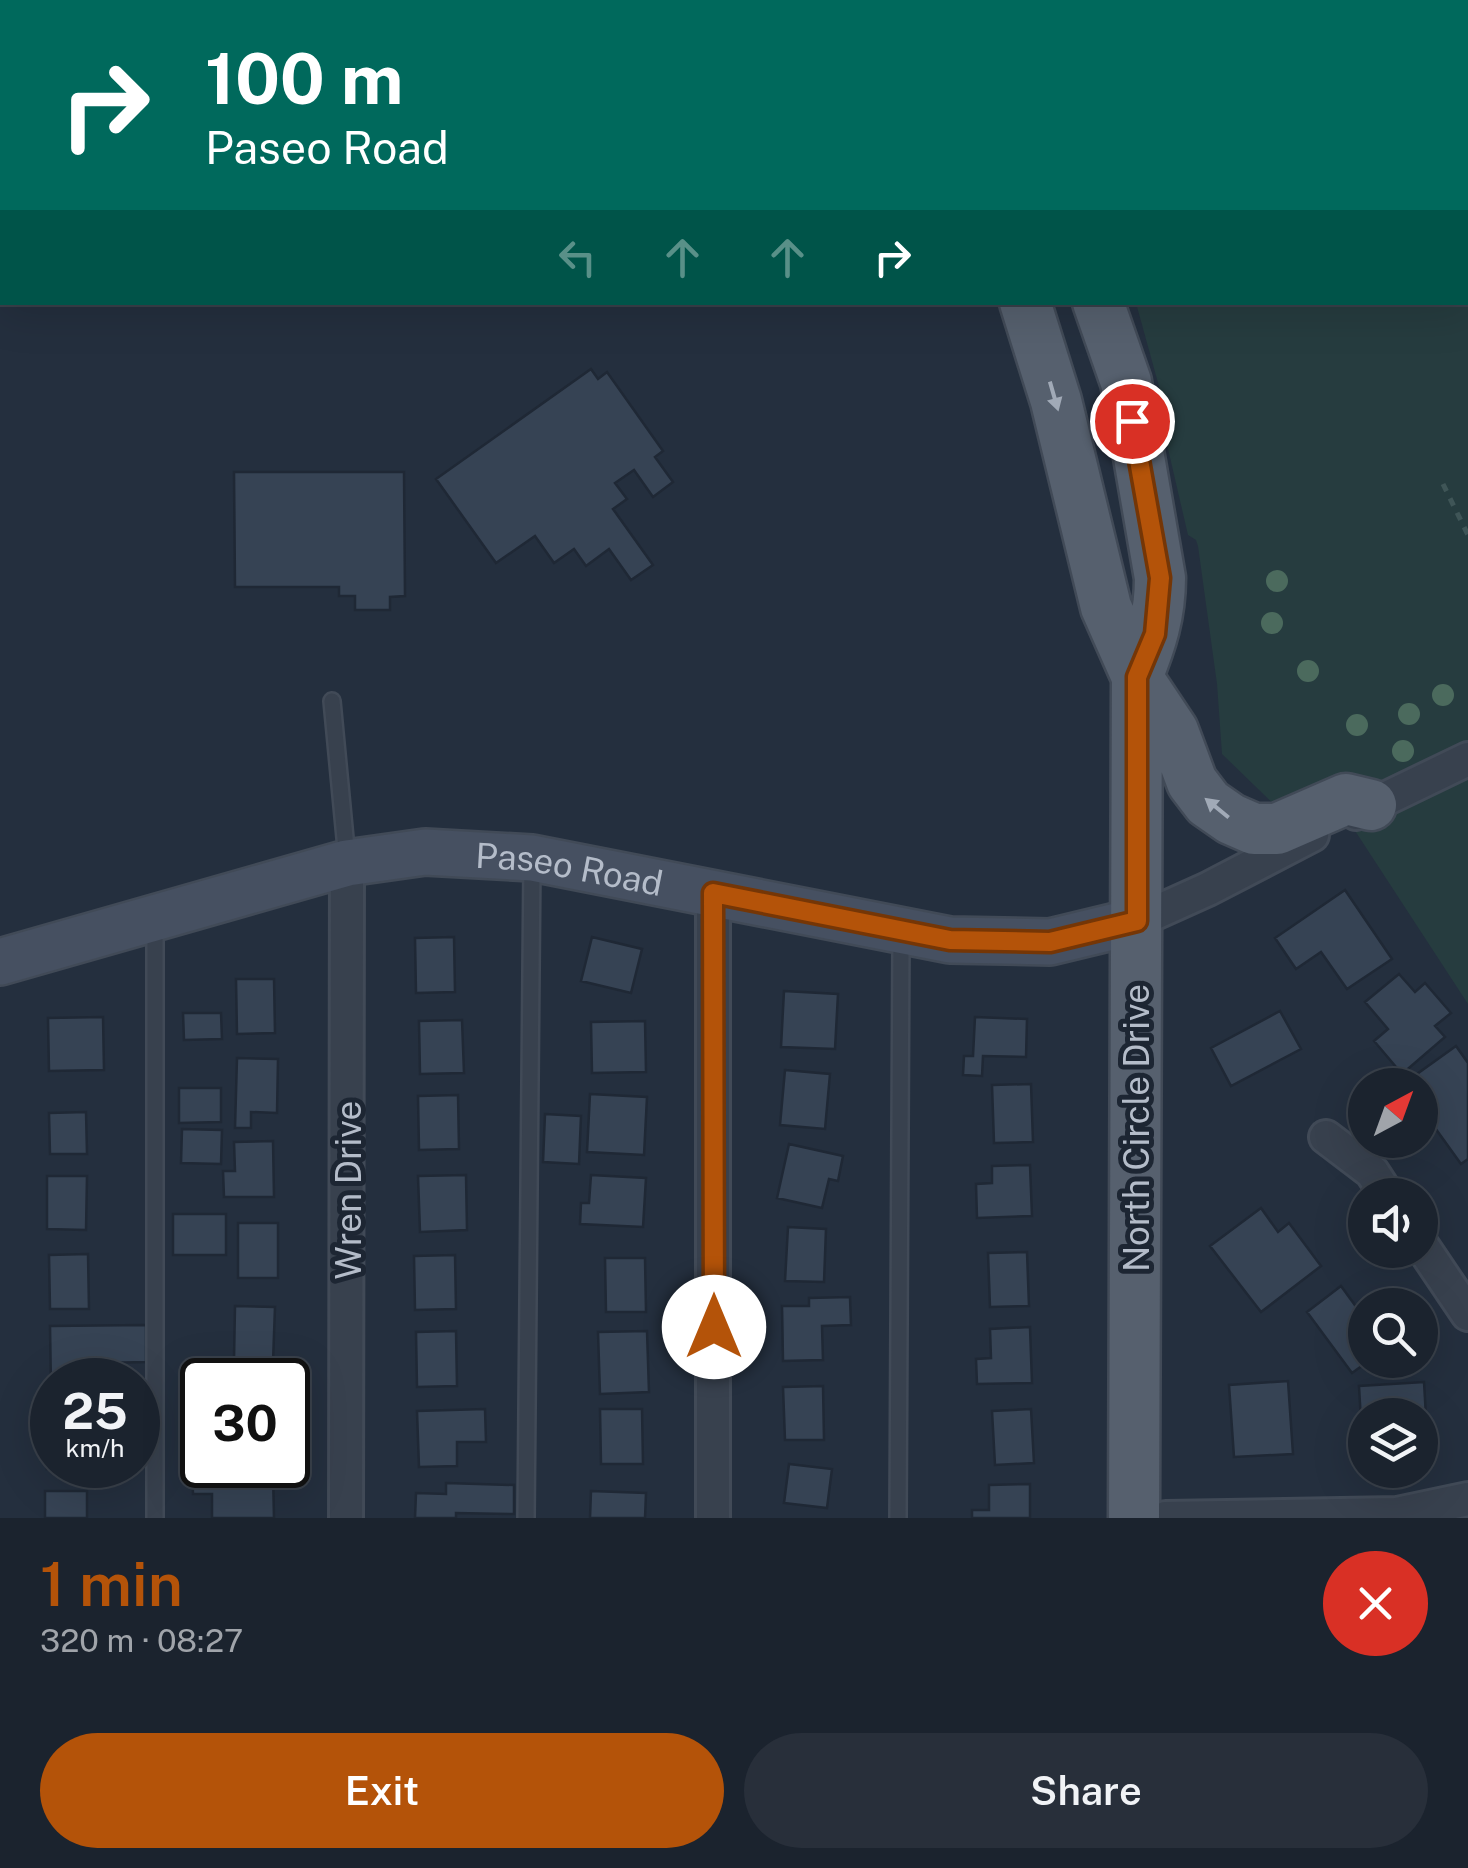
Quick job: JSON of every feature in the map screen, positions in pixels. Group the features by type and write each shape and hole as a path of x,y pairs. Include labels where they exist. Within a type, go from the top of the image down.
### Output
{"main road":[{"name":"North Circle Drive","path":"1026,305 1056,401 1106,607 1137,677"},
{"name":"North Circle Drive","path":"1099,305 1126,382 1160,578 1155,634 1137,677 1134,1518"},
{"path":"1137,677 1173,732 1192,782 1208,803 1231,819 1254,829 1277,829 1346,799 1371,805"}],"street":[{"name":"Paseo Road","path":"0,962 347,863 424,852 532,858 950,940 1050,942 1137,921 1468,759"},
{"name":"Wren Drive","path":"346,1518 347,863"},
{"path":"712,1518 713,893"},
{"path":"1326,1137 1376,1178"},
{"path":"1437,1268 1468,1314"},
{"path":"1166,1518 1397,1516 1468,1499"}],"lane":[{"path":"332,702 347,863"},
{"path":"526,1518 532,858"},
{"path":"155,916 155,1518"},
{"path":"898,1518 901,932"}],"path":[{"path":"1443,484 1468,535"}],"green space":[{"path":"1137,305 1468,305 1468,1004 1333,797 1286,816 1222,754 1217,684 1198,546 1188,535 1156,397 1160,390"}],"building":[{"path":"591,369 598,379 607,372 663,451 655,457 673,482 653,497 634,470 615,483 627,499 613,509 653,565 631,580 609,549 586,566 574,549 554,563 535,536 496,563 436,479"},
{"path":"234,472 404,472 405,596 390,597 390,610 355,610 355,596 339,596 339,587 235,587"},
{"path":"1345,890 1392,959 1347,989 1321,952 1296,969 1275,938"},
{"path":"454,937 455,992 416,993 415,938"},
{"path":"592,937 642,949 631,993 581,981"},
{"path":"1399,974 1415,992 1425,983 1451,1013 1435,1026 1445,1037 1409,1068 1397,1068 1374,1041 1388,1029 1365,1002"},
{"path":"236,979 274,979 275,1033 237,1034"},
{"path":"784,991 838,994 835,1049 781,1047"},
{"path":"1280,1011 1301,1049 1231,1086 1211,1048"},
{"path":"183,1013 221,1013 222,1039 184,1040"},
{"path":"103,1017 104,1070 49,1071 48,1018"},
{"path":"975,1017 1027,1019 1026,1057 983,1056 982,1076 963,1075 964,1056 973,1056"},
{"path":"462,1020 464,1073 420,1074 419,1021"},
{"path":"645,1021 646,1072 592,1073 591,1022"},
{"path":"1456,1046 1468,1063 1468,1159 1461,1164 1438,1132 1438,1068 1425,1068"},
{"path":"237,1058 278,1059 277,1113 251,1112 251,1128 235,1128"},
{"path":"785,1070 830,1074 825,1129 780,1125"},
{"path":"1031,1084 1033,1142 994,1143 992,1085"},
{"path":"179,1088 221,1088 221,1122 179,1123"},
{"path":"590,1094 647,1097 644,1155 587,1152"},
{"path":"458,1095 459,1149 419,1150 418,1096"},
{"path":"86,1112 87,1154 50,1154 49,1113"},
{"path":"545,1114 581,1116 579,1164 543,1162"},
{"path":"182,1129 222,1130 221,1164 181,1163"},
{"path":"273,1141 274,1197 224,1197 223,1171 235,1171 234,1142"},
{"path":"789,1144 843,1156 838,1181 829,1179 822,1208 777,1198"},
{"path":"1030,1165 1032,1216 977,1218 976,1184 992,1183 992,1166"},
{"path":"466,1175 467,1230 420,1232 418,1176"},
{"path":"591,1175 646,1178 643,1227 580,1224 581,1203 589,1203"},
{"path":"47,1176 87,1176 86,1230 47,1229"},
{"path":"1261,1208 1278,1232 1289,1223 1321,1266 1261,1312 1210,1246"},
{"path":"173,1214 226,1214 226,1255 173,1255"},
{"path":"238,1223 278,1223 278,1278 238,1278"},
{"path":"788,1227 826,1229 824,1282 785,1281"},
{"path":"1027,1252 1029,1306 990,1307 988,1253"},
{"path":"88,1254 89,1309 50,1309 49,1255"},
{"path":"455,1255 456,1309 415,1310 414,1256"},
{"path":"605,1258 645,1258 646,1312 606,1312"},
{"path":"1341,1286 1348,1296 1348,1368 1307,1312"},
{"path":"850,1297 851,1325 822,1326 823,1360 783,1361 782,1306 809,1306 809,1298"},
{"path":"235,1306 275,1307 273,1358 234,1358"},
{"path":"146,1325 146,1358 51,1358 50,1326"},
{"path":"1030,1327 1032,1383 977,1384 976,1359 991,1358 990,1329"},
{"path":"456,1331 457,1386 417,1387 416,1332"},
{"path":"647,1331 649,1392 600,1394 598,1332"},
{"path":"1288,1381 1293,1454 1234,1457 1229,1385"},
{"path":"1424,1382 1425,1398 1360,1398 1359,1386"},
{"path":"823,1386 824,1440 785,1440 783,1387"},
{"path":"485,1409 486,1442 457,1442 457,1466 419,1467 417,1411"},
{"path":"600,1409 642,1409 643,1464 601,1464"},
{"path":"1031,1409 1034,1463 995,1465 992,1411"},
{"path":"789,1464 832,1469 827,1508 784,1503"},
{"path":"446,1483 514,1485 514,1514 456,1513 456,1518 415,1518 416,1493 446,1494"},
{"path":"1030,1484 1030,1518 972,1518 972,1510 989,1510 989,1485"},
{"path":"193,1488 273,1488 274,1518 212,1518 212,1494 193,1494"},
{"path":"45,1491 87,1491 87,1518 45,1518"},
{"path":"591,1491 646,1493 645,1518 590,1518"}],"route":[{"path":"714,1327 713,893 950,940 1050,942 1137,921 1137,677 1155,634 1160,578 1132,421"}]}
